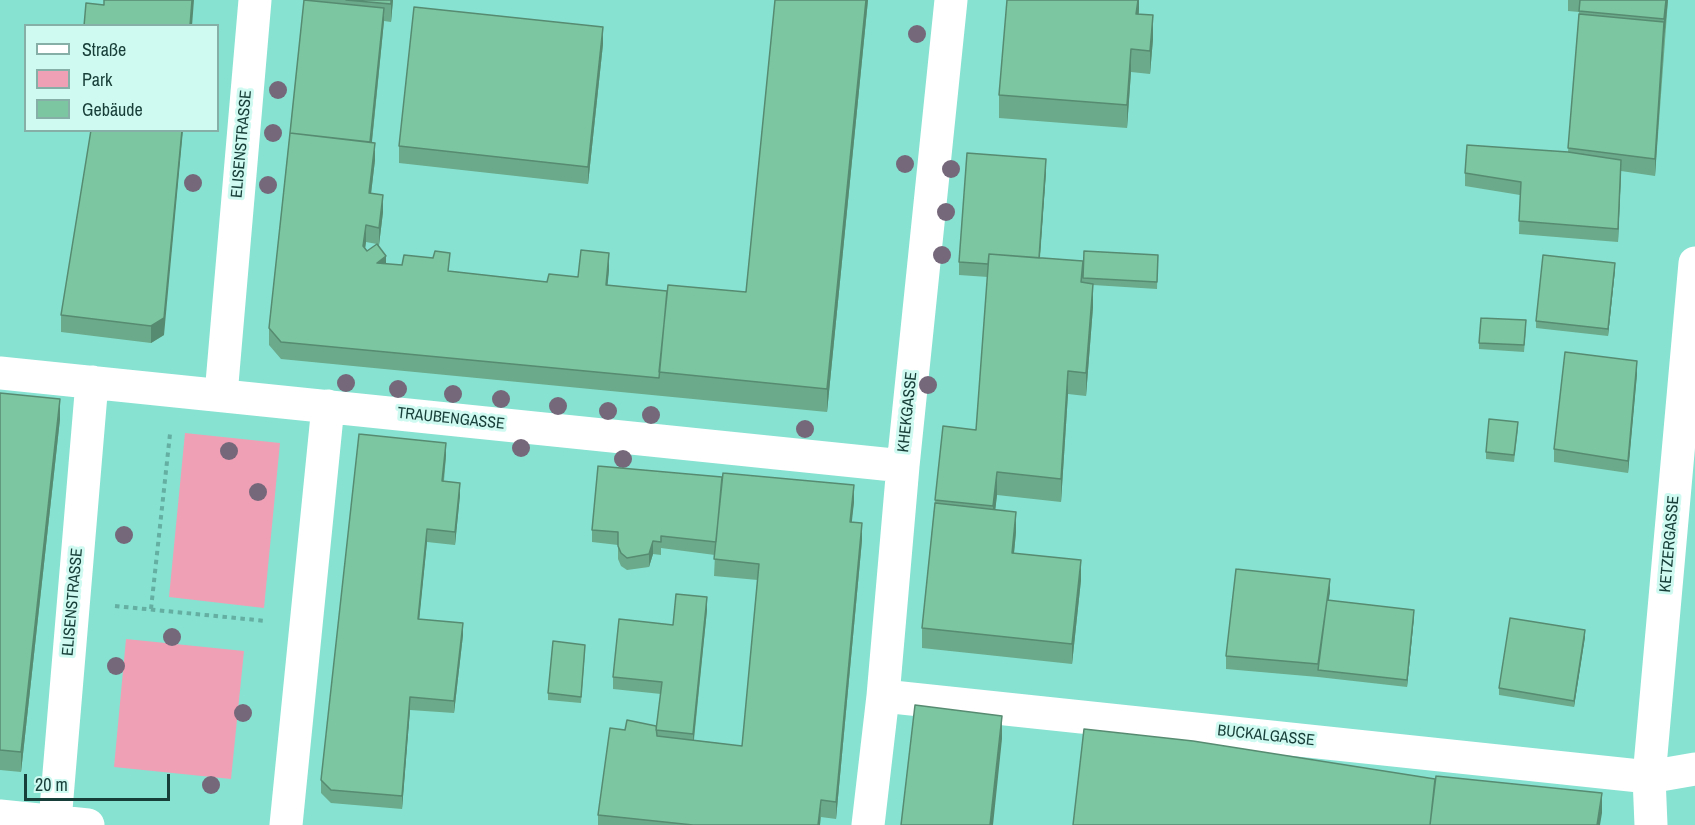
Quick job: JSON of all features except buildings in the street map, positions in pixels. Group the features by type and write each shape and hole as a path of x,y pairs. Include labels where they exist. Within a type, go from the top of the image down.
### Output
{"street":[{"name":"ELISENSTRASSE","path":"220,395 255,0"},
{"name":"KHEKGASSE","path":"868,825 883,696 903,466 951,0"},
{"name":"KETZERGASSE","path":"1652,825 1649,777 1695,263"},
{"name":"TRAUBENGASSE","path":"0,373 903,466"},
{"name":"ELISENSTRASSE","path":"55,821 92,382"},
{"path":"286,825 328,406"},
{"name":"BUCKALGASSE","path":"883,696 1649,777 1695,769"},
{"path":"0,816 88,825"}],"path":[{"path":"152,609 175,391"},
{"path":"73,602 305,625"}],"green space":[{"path":"185,433 280,443 264,608 169,597"},
{"path":"126,639 244,651 231,779 114,767"}]}
